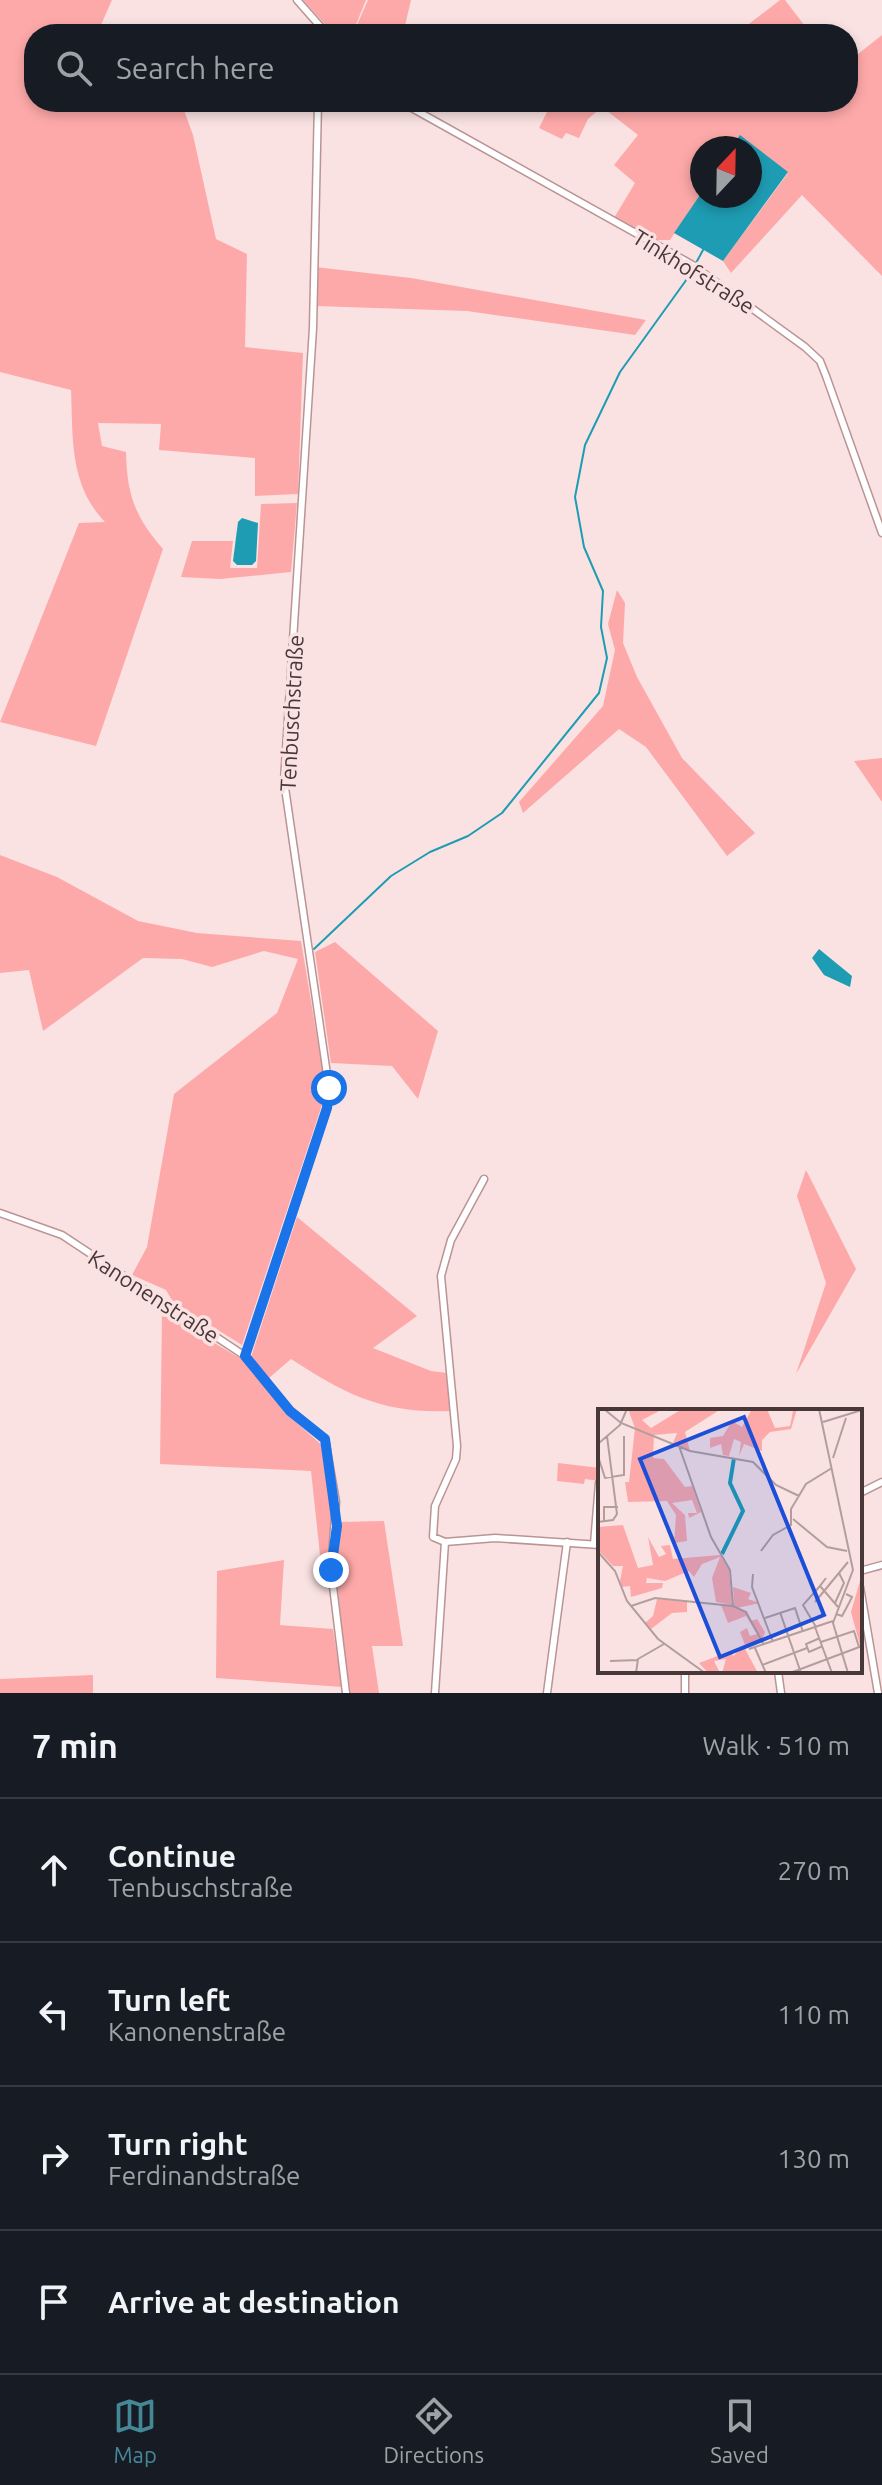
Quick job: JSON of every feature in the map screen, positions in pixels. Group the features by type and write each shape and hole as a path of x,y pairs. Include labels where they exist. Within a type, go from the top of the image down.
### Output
{"street":[{"path":"297,0 315,24"},
{"name":"Tenbuschstraße","path":"245,1356 327,1108 329,1088 284,781 313,328 318,112"},
{"name":"Tinkhofstraße","path":"419,112 691,264 805,347 820,361 882,533"},
{"path":"484,1179 451,1240 441,1276 457,1446 449,1477 435,1506 433,1537 445,1542 495,1538 597,1544 598,1514"},
{"name":"Kanonenstraße","path":"0,1213 62,1235 245,1356 290,1411 325,1439 336,1502 337,1526 331,1570 346,1693"},
{"path":"862,1492 882,1482"},
{"path":"435,1693 445,1542"},
{"path":"547,1693 567,1542"},
{"path":"862,1570 882,1565"},
{"path":"862,1598 878,1693"},
{"path":"862,1649 871,1648"},
{"path":"778,1673 781,1693"}],"shaded area":[{"path":"0,0 112,0 101,24 24,24 24,112 185,112 193,135 216,239 247,254 245,347 303,353 298,494 255,496 255,458 159,450 161,424 98,423 102,446 126,452 134,505 163,549 96,746 0,722 79,523 105,522 93,508 79,476 73,443 71,390 0,372"},
{"path":"303,0 366,0 356,24 325,24"},
{"path":"368,0 411,0 405,24 357,24"},
{"path":"780,0 785,0 803,24 749,24"},
{"path":"882,35 882,276 802,195 731,273 723,261 788,173 762,153 762,136 690,136 691,208 670,240 656,240 614,218 635,183 614,165 638,135 608,112 858,112 858,54"},
{"path":"547,112 596,112 588,119 579,138 566,133 562,139 539,128"},
{"path":"315,267 411,278 646,320 635,335 467,311 315,306"},
{"path":"297,503 291,572 220,579 181,577 192,541 233,541 230,568 257,568 261,504"},
{"path":"617,590 625,603 623,643 637,677 682,758 755,833 727,856 646,747 619,729 523,813 519,802 603,706 615,650 608,624"},
{"path":"882,758 882,802 854,761"},
{"path":"0,855 57,877 138,921 197,933 301,941 323,1073 323,1102 242,1345 173,1302 166,1290 132,1275 147,1247 174,1094 277,1013 298,959 264,951 212,967 182,959 143,958 43,1031 29,970 0,973"},
{"path":"335,942 438,1031 418,1099 392,1066 331,1063 315,952"},
{"path":"806,1170 856,1269 796,1374 826,1283 797,1196"},
{"path":"297,1217 417,1316 373,1348 431,1371 447,1373 451,1411 405,1409 366,1400 291,1359 268,1379 251,1357"},
{"path":"162,1312 243,1360 291,1418 323,1446 333,1521 329,1554 320,1555 311,1471 160,1464"},
{"path":"558,1463 598,1468 598,1481 585,1479 584,1484 557,1481"},
{"path":"384,1521 403,1646 372,1646 379,1693 348,1693 336,1568 340,1522"},
{"path":"284,1560 280,1625 333,1629 342,1687 216,1678 217,1571"},
{"path":"93,1675 93,1693 0,1693 0,1679"}],"water":[{"path":"762,152 788,172 762,208"},
{"path":"691,208 762,208 723,261 674,233"},
{"path":"242,518 258,523 256,561 252,565 237,565 233,561 238,522"},
{"path":"819,949 852,976 850,987 824,975 812,958"}],"waterway":[{"path":"696,263 703,250"},
{"path":"314,949 391,876 430,852 468,836 502,813 599,693 607,658 601,627 603,591 584,547 575,497 585,445 620,372 692,272"}],"route":[{"path":"329,1088 327,1108 245,1356 290,1411 325,1439 336,1502 337,1526 331,1570"}]}
